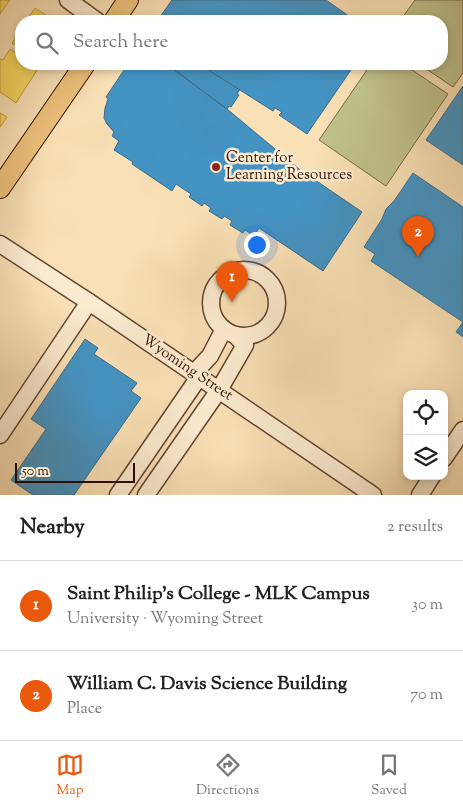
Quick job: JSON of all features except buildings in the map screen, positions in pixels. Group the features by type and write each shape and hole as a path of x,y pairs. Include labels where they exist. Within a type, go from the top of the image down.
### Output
{"main road":[{"path":"118,15 128,0"},
{"path":"0,188 81,70"}],"street":[{"path":"68,0 89,15"},
{"name":"Wyoming Street","path":"0,244 90,302 373,495"},
{"path":"0,435 90,302"},
{"path":"118,495 196,375 229,332 245,345 219,390 146,495"},
{"path":"448,452 463,430"},
{"path":"420,495 429,480"}],"green space":[{"path":"415,0 463,0 463,73 453,87 428,70 448,70 448,15 404,15"},
{"path":"367,70 412,70 448,94 386,186 319,140"}],"place":[{"name":"Center for Learning Resources","path":"216,167"},
{"name":"William C. Davis Science Building","path":"418,257"},
{"name":"Saint Philip's College - MLK Campus","path":"232,302"}]}
